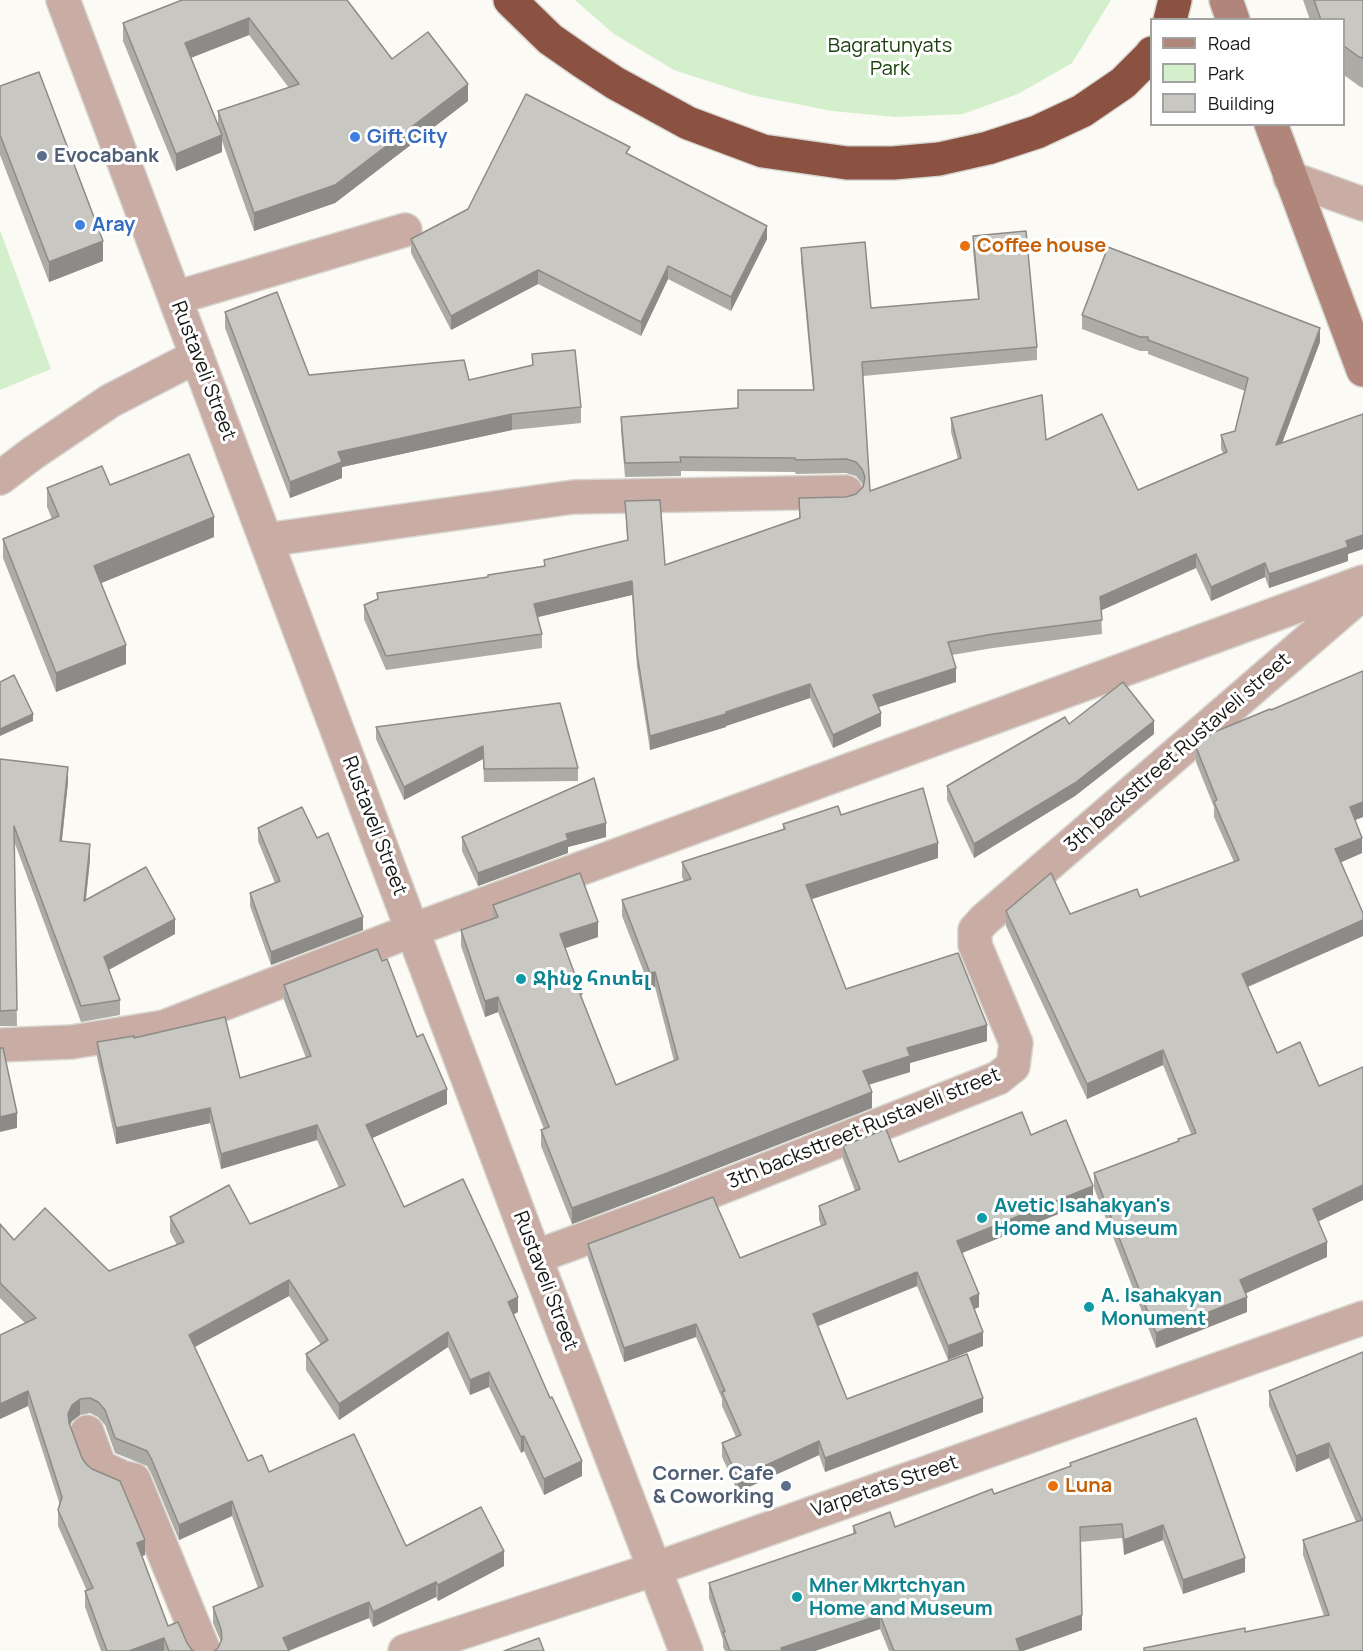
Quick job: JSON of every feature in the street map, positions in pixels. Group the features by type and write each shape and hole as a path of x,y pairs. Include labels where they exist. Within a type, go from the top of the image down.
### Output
{"highway":[{"path":"510,0 550,39 566,51 615,83 688,123 763,151 847,163 893,163 939,159 988,148 1037,132 1082,111 1123,82 1150,55"},
{"path":"1170,18 1175,0"}],"street":[{"name":"Rustaveli Street","path":"63,0 686,1651"},
{"path":"1226,0 1232,18"},
{"path":"1272,126 1363,370"},
{"path":"1290,178 1363,204"},
{"path":"175,298 405,230"},
{"path":"0,478 110,401 197,356"},
{"path":"266,540 573,497 846,492"},
{"path":"0,1045 72,1042 165,1027 413,930 1363,582"},
{"name":"3th backsttreet Rustaveli street","path":"536,1257 669,1208 998,1078 1013,1066 1016,1043 975,945 975,930 1363,593"},
{"name":"Varpetats Street","path":"405,1651 655,1569 1363,1318"},
{"path":"87,1432 100,1467 134,1480 204,1651"}],"green space":[{"name":"Bagratunyats Park","path":"575,0 1111,0 1072,63 1018,94 963,114 896,117 832,111 751,95 674,70 614,34"},
{"path":"0,230 51,369 0,390"}],"building":[{"path":"182,0 347,0 392,59 428,32 468,84 335,185 254,213 218,111 299,84 249,18 185,43 222,135 176,154 123,23"},
{"path":"1314,0 1363,0 1363,58 1345,47 1345,18 1320,18"},
{"path":"39,72 103,241 49,262 0,135 0,86"},
{"path":"526,94 630,147 626,153 767,226 731,297 668,266 641,322 538,270 451,316 411,239 468,209"},
{"path":"1026,231 1037,347 862,362 870,491 961,458 951,418 1042,395 1046,440 1102,414 1138,490 1227,452 1221,435 1235,431 1248,378 1148,340 1148,337 1140,337 1082,315 1108,247 1320,328 1276,445 1363,414 1363,535 1346,541 1348,547 1269,574 1265,563 1211,587 1196,554 1100,597 1102,620 948,642 956,668 873,695 881,713 833,735 810,684 726,712 726,714 650,736 637,653 632,581 534,604 542,634 386,656 364,605 378,599 377,593 488,577 488,575 545,566 544,560 628,540 625,501 660,500 665,565 800,518 799,498 846,497 856,494 863,487 865,477 856,462 846,459 680,457 681,462 625,463 621,417 738,408 738,390 814,390 801,248 865,242 871,308 979,299 973,236"},
{"path":"277,292 309,375 464,360 469,380 533,365 532,354 575,350 581,407 512,414 338,452 342,462 290,482 225,312"},
{"path":"189,454 214,517 94,566 126,645 56,673 3,539 59,516 47,488 102,466 110,485"},
{"path":"1363,671 1363,802 1350,807 1362,838 1335,849 1363,913 1363,920 1242,974 1277,1053 1300,1042 1319,1086 1363,1067 1363,1185 1313,1209 1327,1242 1240,1280 1247,1297 1156,1333 1094,1173 1196,1133 1163,1050 1087,1084 1006,911 1051,873 1070,914 1137,889 1140,897 1239,860 1214,802 1217,800 1196,747 1212,733"},
{"path":"14,675 33,714 0,729 0,682"},
{"path":"1123,682 1154,721 1075,783 974,844 947,786 1065,717 1069,724"},
{"path":"560,703 578,768 484,769 483,746 404,787 376,727"},
{"path":"0,759 68,767 60,841 90,844 84,901 146,867 175,919 104,957 120,1000 81,1006 14,826 17,1010 0,1011"},
{"path":"594,778 606,823 566,834 568,840 478,873 462,837"},
{"path":"923,788 938,843 806,885 846,989 958,953 987,1025 907,1048 910,1056 863,1071 872,1092 572,1208 541,1130 549,1127 498,997 485,1001 461,930 498,917 493,905 580,873 598,922 560,934 582,994 580,994 616,1085 678,1059 655,972 650,973 622,900 691,879 682,862 785,829 783,824 838,806 841,815"},
{"path":"302,807 317,838 328,833 363,917 271,952 250,893 280,881 258,828"},
{"path":"377,949 382,961 387,959 417,1037 423,1034 447,1089 366,1125 404,1207 463,1179 518,1297 508,1302 550,1398 552,1397 582,1461 544,1479 524,1436 521,1437 489,1372 470,1380 448,1332 339,1404 306,1354 328,1340 289,1280 189,1335 248,1461 262,1455 269,1472 354,1434 406,1546 481,1507 504,1551 438,1585 436,1582 373,1612 369,1602 283,1638 289,1651 214,1651 222,1639 213,1607 263,1586 232,1501 179,1525 147,1451 115,1438 105,1410 98,1402 90,1398 80,1399 72,1405 68,1414 82,1458 92,1469 120,1481 145,1540 137,1543 168,1626 178,1622 187,1643 194,1651 169,1651 164,1638 129,1651 107,1651 85,1591 93,1588 58,1510 62,1497 28,1391 0,1404 0,1335 36,1318 0,1283 0,1224 14,1240 45,1208 109,1271 184,1242 170,1217 229,1185 250,1224 345,1185 317,1125 221,1154 210,1108 116,1128 97,1042 134,1036 134,1038 225,1017 240,1078 311,1056 284,985"},
{"path":"0,1048 3,1048 17,1113 0,1117"},
{"path":"1022,1112 1031,1135 1066,1120 1093,1186 957,1241 979,1294 970,1298 983,1332 948,1346 917,1272 813,1314 847,1399 967,1354 983,1398 825,1458 819,1441 738,1478 722,1443 741,1435 696,1324 624,1348 588,1244 713,1197 740,1258 826,1224 819,1206 860,1189 843,1146 886,1129 899,1162"},
{"path":"1363,1352 1363,1651 1144,1651 1144,1648 1245,1628 1245,1632 1329,1615 1303,1540 1362,1520 1329,1443 1296,1456 1269,1391"},
{"path":"1196,1418 1245,1558 1183,1580 1163,1525 1124,1540 1122,1524 1080,1527 1082,1615 1016,1639 1020,1651 894,1651 880,1615 781,1648 782,1651 730,1651 709,1583 856,1533 853,1526 890,1512 895,1527 992,1489 994,1494 1071,1466 1070,1463"},
{"path":"539,1638 544,1651 504,1651"}],"place":[{"name":"Gift City","path":"355,137"},
{"name":"Evocabank","path":"42,156"},
{"name":"Aray","path":"80,225"},
{"name":"Coffee house","path":"965,246"},
{"name":"Ջինջ հոտել","path":"521,979"},
{"name":"Avetic Isahakyan's Home and Museum","path":"982,1218"},
{"name":"A. Isahakyan Monument","path":"1089,1307"},
{"name":"Corner. Cafe & Coworking","path":"786,1486"},
{"name":"Luna","path":"1053,1486"},
{"name":"Mher Mkrtchyan Home and Museum","path":"797,1597"}]}
